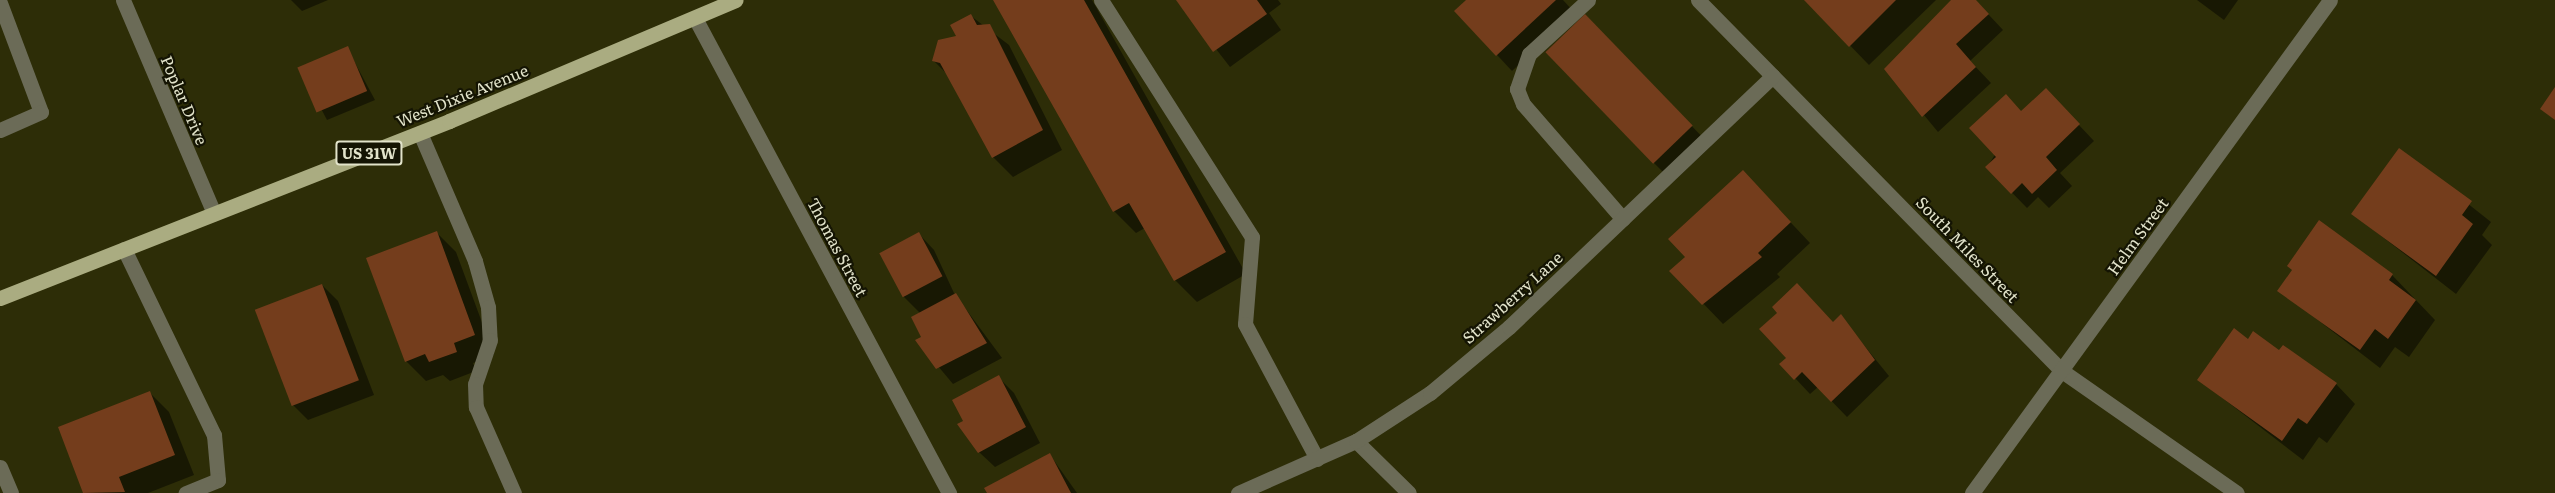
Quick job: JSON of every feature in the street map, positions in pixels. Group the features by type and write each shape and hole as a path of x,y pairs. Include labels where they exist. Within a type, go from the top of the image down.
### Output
{"main road":[{"name":"West Dixie Avenue","path":"0,298 420,133 735,0"}],"street":[{"name":"Poplar Drive","path":"123,0 214,213"},
{"path":"1101,0 1252,237 1245,324 1317,459"},
{"path":"1588,0 1529,54 1517,88 1523,104 1623,219"},
{"name":"South Miles Street","path":"1698,0 2062,371 2237,493"},
{"name":"Helm Street","path":"1972,493 2330,0"},
{"path":"0,3 41,112 0,130"},
{"name":"Thomas Street","path":"695,18 949,493"},
{"name":"Strawberry Lane","path":"1238,493 1356,441 1430,393 1509,327 1773,76"},
{"path":"420,133 475,261 488,307 490,340 475,384 476,406 514,493"},
{"path":"124,249 214,435 218,480 186,493"},
{"path":"1356,441 1409,493"},
{"path":"0,467 10,493"}],"building":[{"path":"993,0 1084,0 1226,252 1174,281 1129,203 1113,212"},
{"path":"1176,0 1257,0 1267,14 1213,52"},
{"path":"1466,0 1556,0 1496,56 1454,11"},
{"path":"1804,0 1896,0 1849,47"},
{"path":"1951,0 1976,0 1989,14 1956,44 1976,67 1922,117 1884,69"},
{"path":"971,14 977,25 990,24 1043,130 992,158 940,63 932,61 938,40 956,36 950,25"},
{"path":"1585,14 1693,125 1653,164 1545,52"},
{"path":"348,46 367,91 317,113 297,67"},
{"path":"2555,87 2555,120 2540,109"},
{"path":"2046,88 2080,124 2046,157 2057,170 2032,194 2022,183 2011,194 1985,167 1996,157 1969,128 2006,94 2021,111"},
{"path":"2399,148 2472,201 2462,215 2473,224 2436,276 2351,214"},
{"path":"1743,170 1791,222 1758,253 1762,257 1702,305 1669,271 1685,257 1668,239"},
{"path":"2319,220 2393,274 2389,280 2416,300 2388,339 2375,329 2360,350 2277,291 2292,270 2287,266"},
{"path":"437,231 475,335 454,343 457,352 429,362 425,354 405,362 366,258"},
{"path":"919,232 942,276 903,297 879,253"},
{"path":"1797,283 1833,322 1841,314 1875,360 1831,402 1802,372 1794,380 1779,364 1786,358 1759,329 1777,313 1772,307"},
{"path":"322,284 359,380 292,406 255,310"},
{"path":"956,293 987,343 936,369 915,340 921,337 911,317"},
{"path":"2234,328 2248,339 2253,331 2279,350 2283,345 2337,383 2307,424 2298,418 2282,441 2197,380"},
{"path":"999,375 1026,427 978,453 957,424 963,421 952,400"},
{"path":"150,391 175,455 119,477 125,492 83,493 58,427"},
{"path":"1050,453 1071,493 987,493 984,488"}]}
